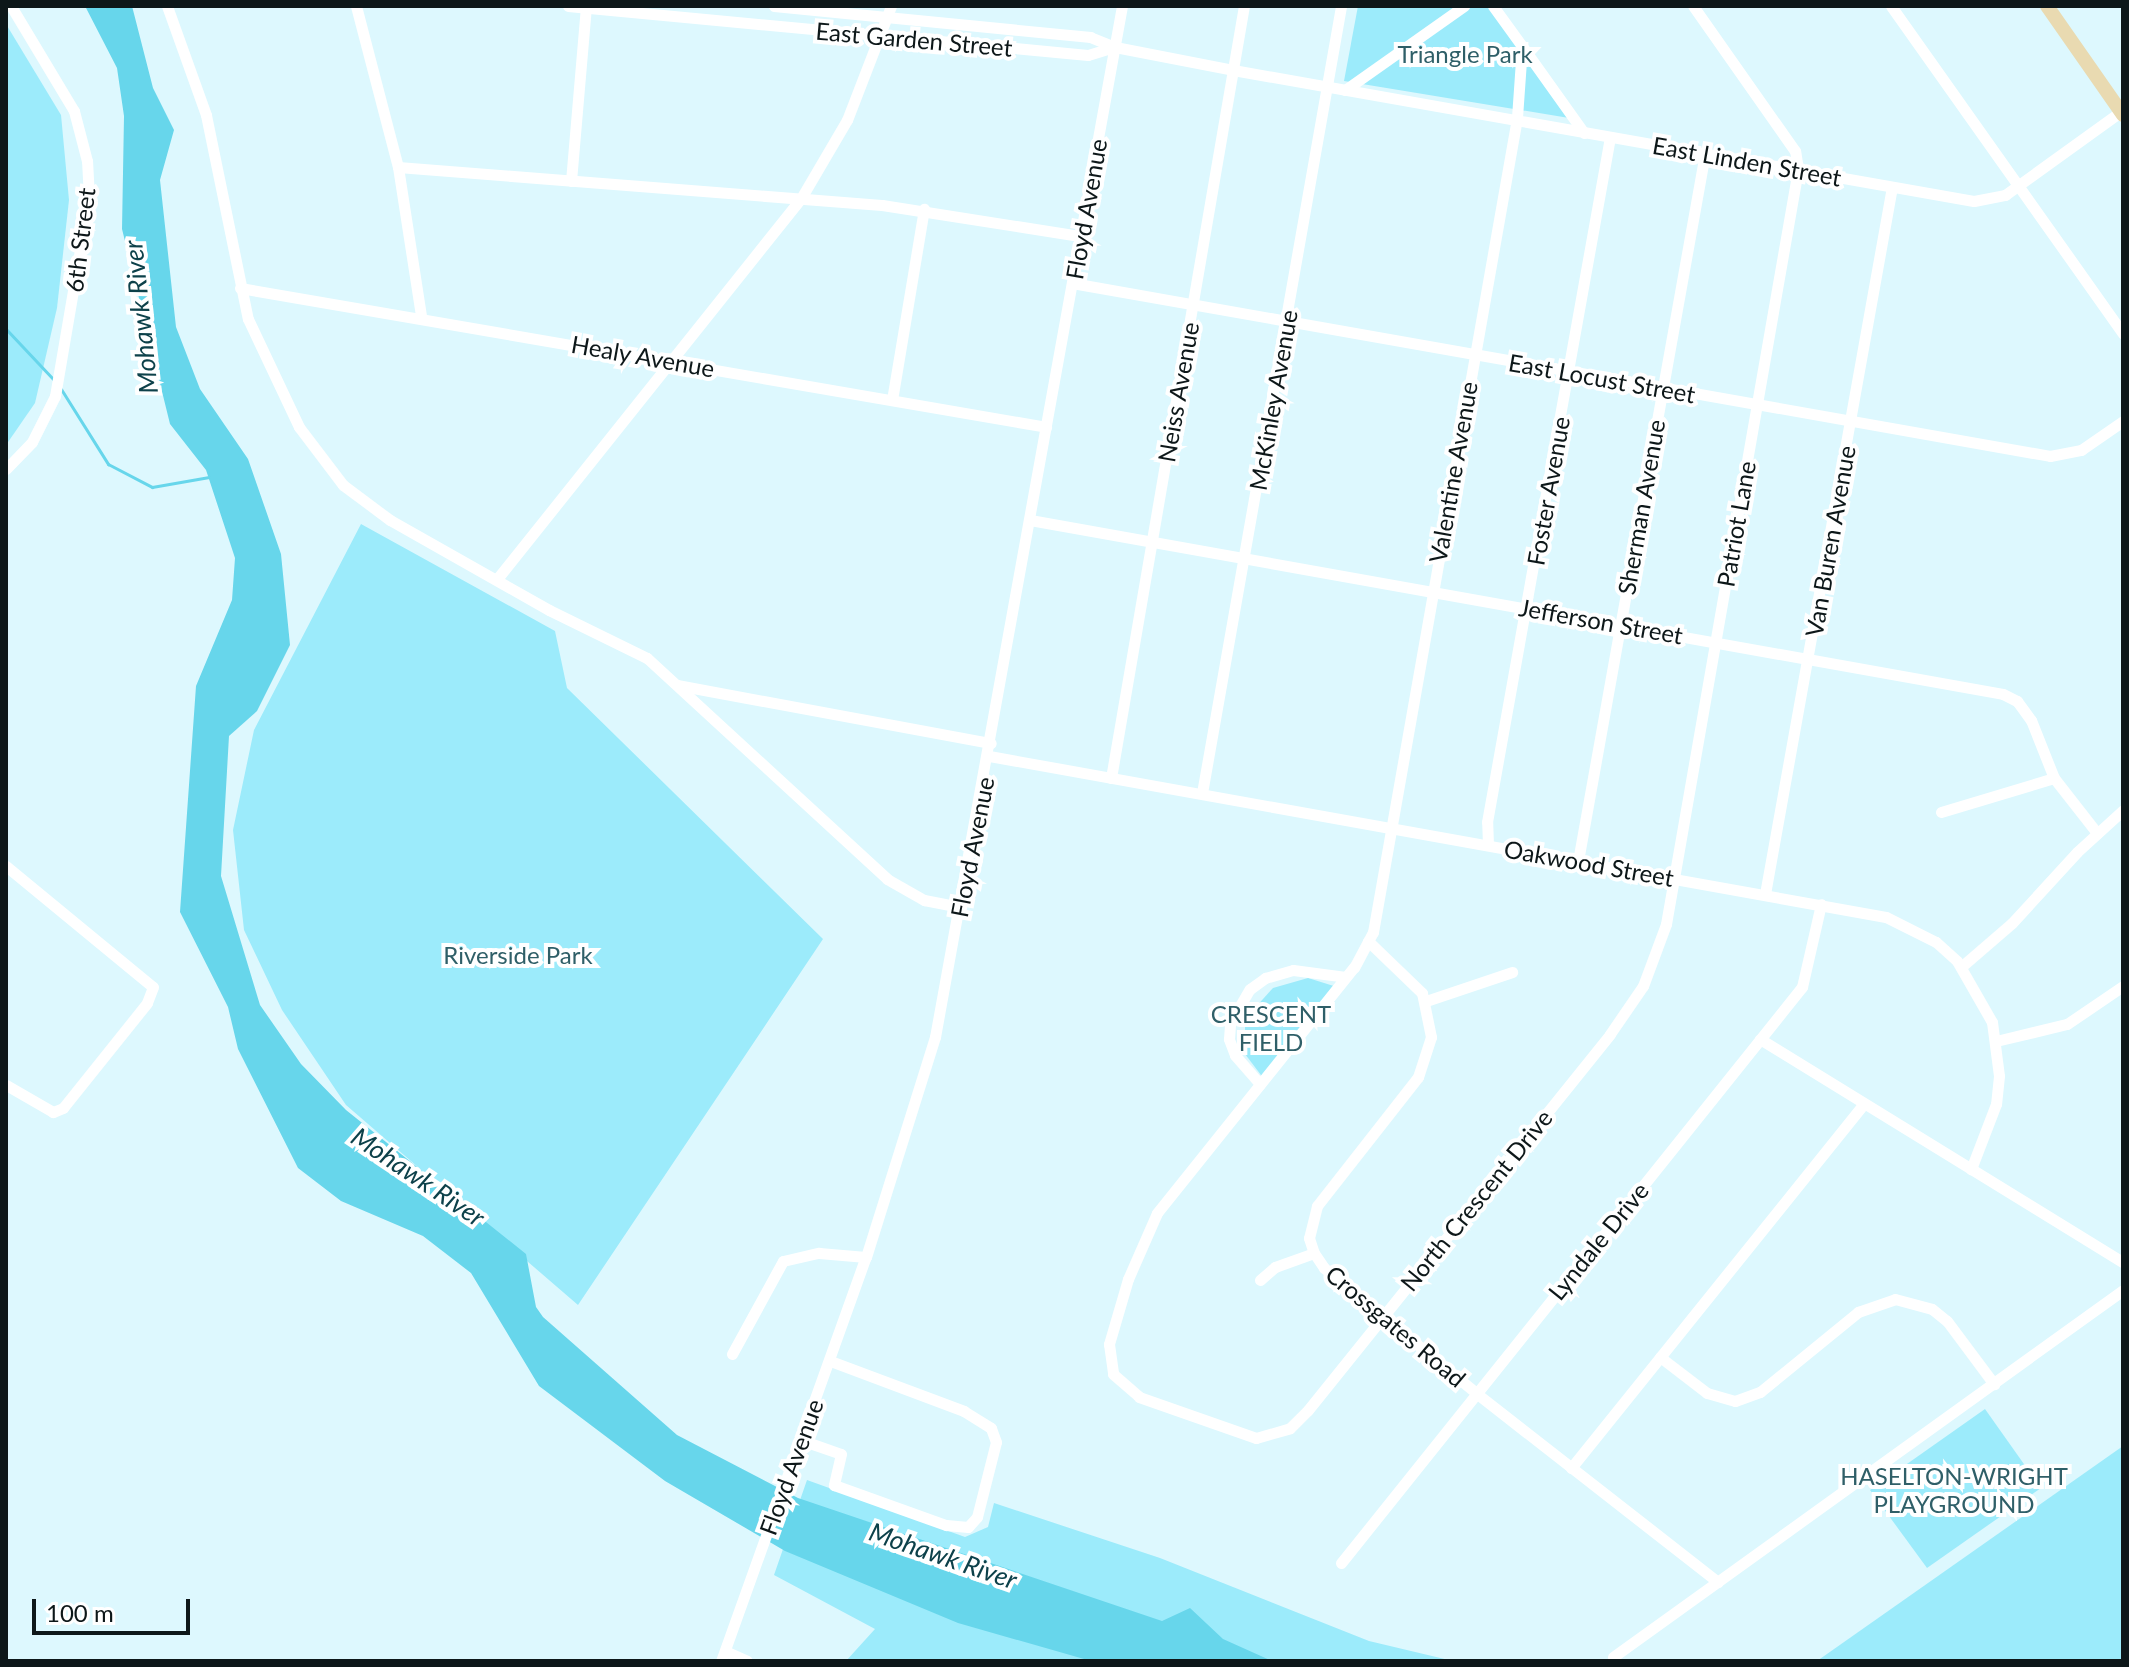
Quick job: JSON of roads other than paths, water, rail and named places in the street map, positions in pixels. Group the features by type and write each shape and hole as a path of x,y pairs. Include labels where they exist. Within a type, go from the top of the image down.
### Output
{"main road":[{"path":"2047,6 2122,112"}],"street":[{"name":"6th Street","path":"6,469 32,442 55,396 89,198 87,161 74,111 11,6"},
{"path":"167,6 206,115 240,288 256,340 299,427 343,485 390,520 549,610 622,642 677,685 887,879 924,900 961,907"},
{"path":"174,6 174,19"},
{"path":"356,6 398,167 421,316"},
{"name":"East Garden Street","path":"568,6 1088,55 1115,47"},
{"name":"East Garden Street","path":"774,6 890,11 1090,37 1115,47 1345,90"},
{"name":"Floyd Avenue","path":"723,1656 866,1257 935,1037 990,750 1122,6"},
{"name":"Neiss Avenue","path":"1111,778 1149,541 1244,6"},
{"name":"McKinley Avenue","path":"1202,793 1341,6"},
{"path":"1345,90 1464,6"},
{"path":"1493,6 1584,133"},
{"path":"1693,6 1795,151 1798,169"},
{"path":"1891,6 2123,334"},
{"path":"571,181 586,7"},
{"path":"497,579 800,200 847,120 890,11"},
{"name":"Valentine Avenue","path":"1391,827 1517,118 1522,46"},
{"name":"East Linden Street","path":"1345,90 1974,201 1990,200 2017,186 2122,112"},
{"name":"Foster Avenue","path":"1488,845 1487,822 1610,137"},
{"name":"Sherman Avenue","path":"1578,861 1705,153"},
{"path":"398,167 924,209 1080,236"},
{"name":"Patriot Lane","path":"1673,878 1798,169"},
{"name":"Van Buren Avenue","path":"1765,894 1892,187"},
{"path":"892,400 924,209"},
{"name":"East Locust Street","path":"1072,283 2050,456 2081,450 2123,421"},
{"name":"Healy Avenue","path":"240,288 421,316 1046,427"},
{"name":"Jefferson Street","path":"1030,520 1810,657 2003,694 2017,701 2031,720 2054,778 2097,833"},
{"name":"Oakwood Street","path":"677,685 1111,778 1821,904 1910,927 1961,967 1981,999 1996,1041 1996,1104 1971,1169"},
{"path":"1941,812 2054,778"},
{"path":"1961,967 2012,923 2097,833 2123,810"},
{"path":"1346,977 1293,970 1265,978 1250,989 1230,1023 1229,1039 1235,1055 1260,1084 1346,977 1368,941 1384,886 1391,827"},
{"path":"6,866 153,987 147,1003 63,1108 53,1112 6,1085"},
{"name":"North Crescent Drive","path":"1260,1084 1169,1196 1143,1239 1109,1344 1109,1362 1118,1381 1139,1397 1234,1432 1266,1438 1290,1428 1308,1410 1610,1034 1643,986 1666,924 1673,878"},
{"name":"Lyndale Drive","path":"1341,1563 1802,987 1821,904"},
{"path":"1368,941 1412,980 1426,1001 1512,972"},
{"path":"1996,1041 2067,1024 2123,986"},
{"name":"Crossgates Road","path":"1426,1001 1431,1017 1426,1059 1317,1206 1309,1238 1314,1253 1324,1268 1476,1393 1718,1582"},
{"path":"1760,1039 2123,1262"},
{"path":"1571,1468 1864,1104"},
{"path":"732,1354 783,1261 819,1253 866,1257"},
{"path":"1260,1280 1275,1267 1314,1253"},
{"path":"1613,1657 2123,1290"},
{"path":"1660,1357 1707,1393 1735,1401 1760,1392 1858,1312 1895,1299 1923,1305 1947,1321 1994,1384"},
{"path":"801,1440 841,1454 834,1485 946,1525 968,1527 977,1517 996,1442 991,1428 964,1411 830,1361"},
{"path":"723,1656 747,1661"}],"water":[{"name":"Mohawk River","path":"85,6 132,6 153,88 174,130 160,180 176,327 200,389 248,459 281,554 290,645 257,711 229,736 221,876 260,1005 301,1064 346,1110 526,1254 536,1307 543,1317 677,1435 798,1498 1162,1621 1190,1608 1223,1639 1272,1661 1091,1661 958,1623 785,1551 665,1481 539,1386 471,1273 423,1236 341,1201 298,1168 238,1049 228,1007 180,912 196,686 232,600 235,558 206,470 170,424 122,229 124,116 117,68"}],"waterway":[{"path":"6,329 54,380"},
{"path":"61,389 108,464 152,487 209,477"}],"park label":[{"name":"Triangle Park","path":"1465,54"},
{"name":"Riverside Park","path":"518,955"},
{"name":"CRESCENT FIELD","path":"1271,1028"},
{"name":"HASELTON-WRIGHT PLAYGROUND","path":"1954,1490"}]}
